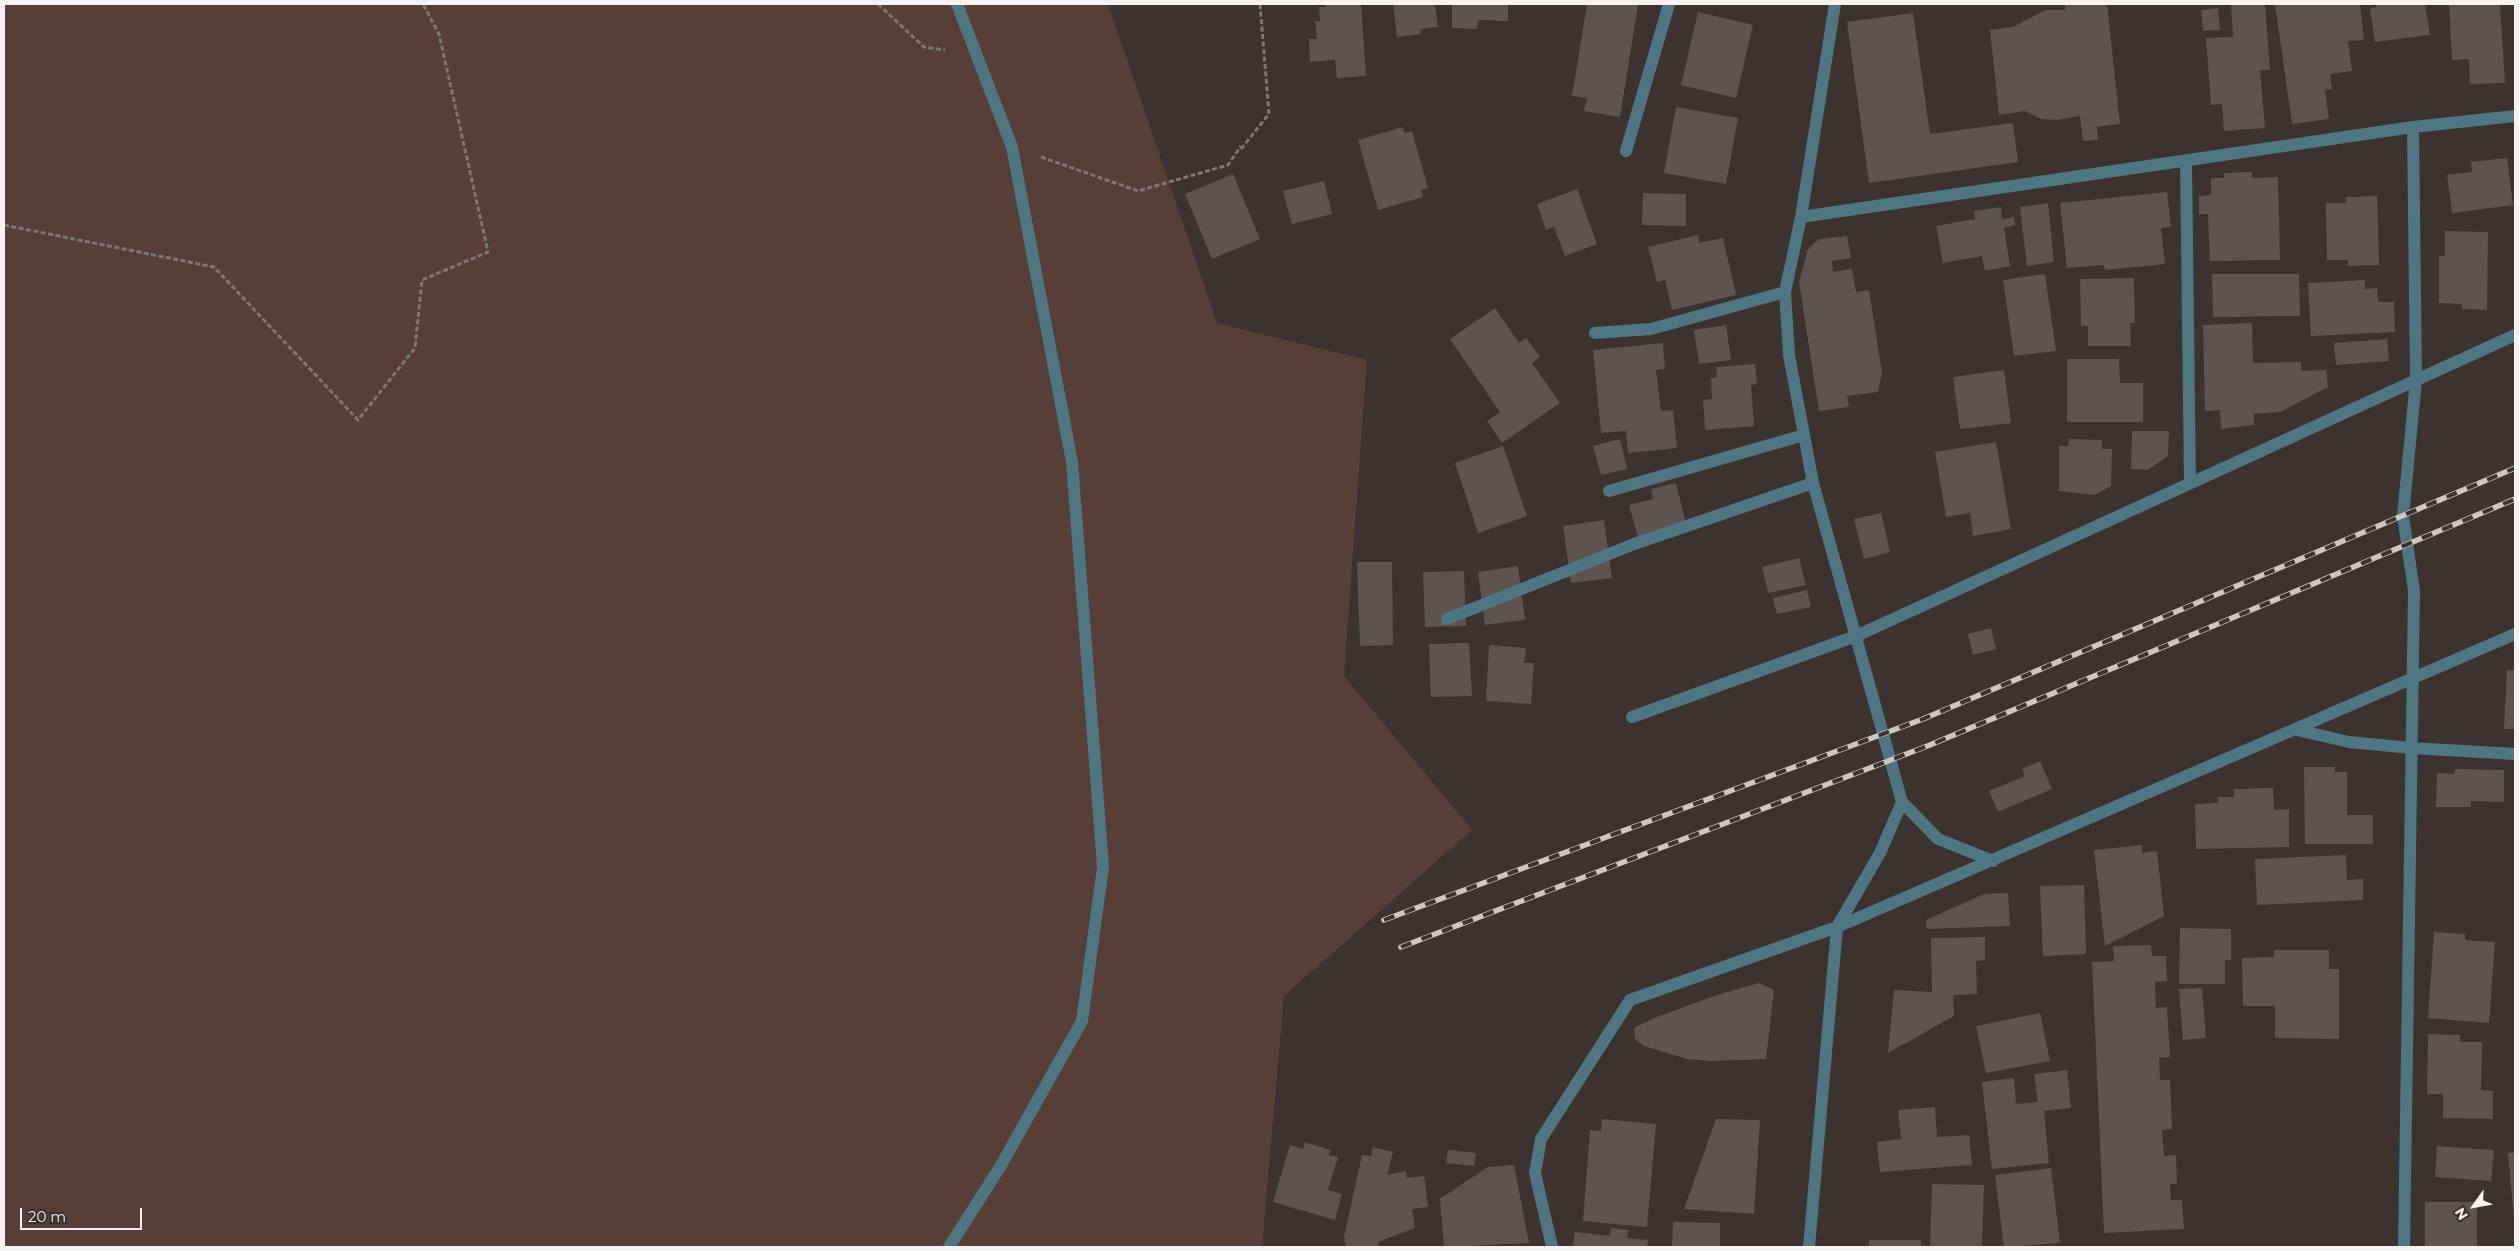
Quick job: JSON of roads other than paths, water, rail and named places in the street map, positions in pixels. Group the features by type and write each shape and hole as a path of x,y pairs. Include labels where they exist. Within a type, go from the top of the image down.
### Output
{"street":[{"path":"948,1247 1000,1167 1082,1021 1103,867 1072,462 1012,146 957,4"},
{"path":"1626,151 1668,4"},
{"path":"1834,4 1801,217 1785,292 1789,355 1813,483 1902,802 1938,839 1992,861"},
{"path":"1801,217 2414,128 2515,116"},
{"path":"2404,1247 2411,680 2414,591 2403,516 2416,380 2414,128"},
{"path":"2186,162 2190,483"},
{"path":"1595,333 1651,329 1785,292"},
{"path":"1632,717 1856,636 2515,335"},
{"path":"1609,491 1804,435"},
{"path":"1447,619 1634,544 1813,483"},
{"path":"1552,1247 1535,1173 1541,1139 1630,1000 1837,928 2515,634"},
{"path":"2297,730 2349,742 2411,748 2515,754"},
{"path":"1809,1247 1837,928 1880,854 1902,802"}],"railway":[{"path":"1384,920 1923,719 2515,468"},
{"path":"1401,947 1930,745 2515,499"}]}
